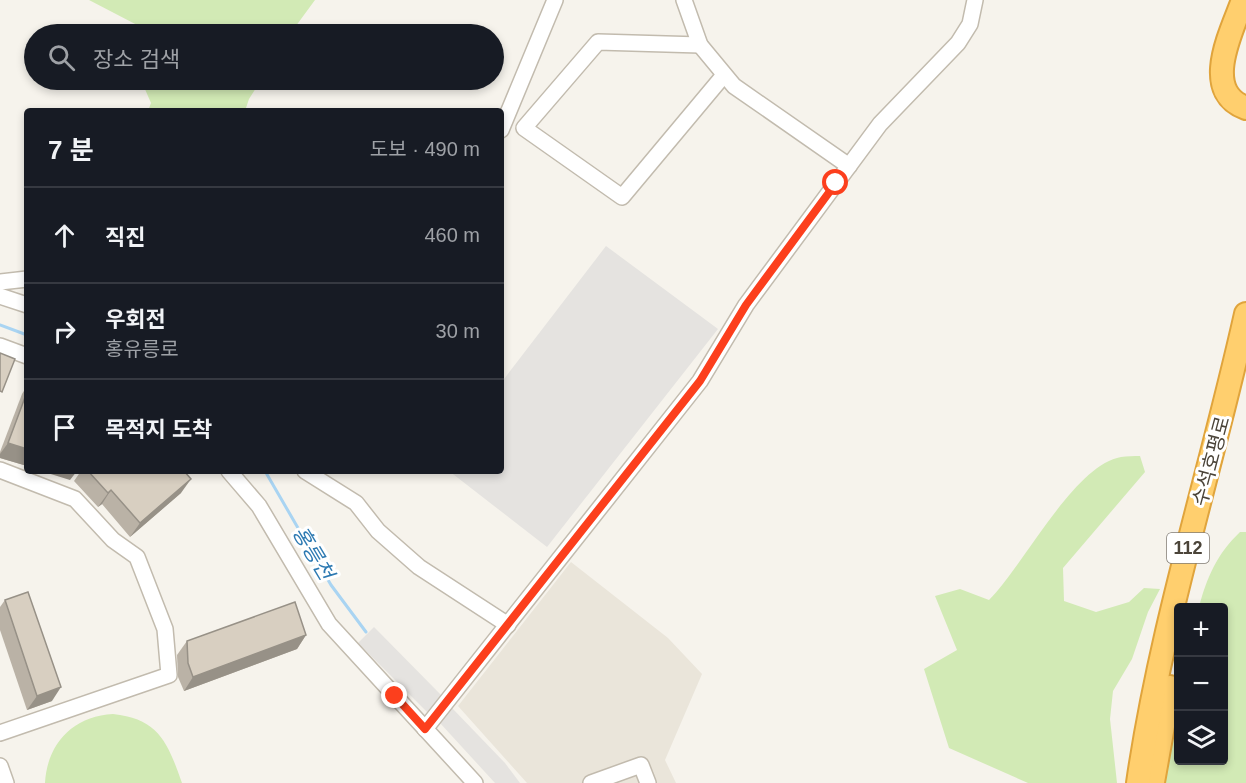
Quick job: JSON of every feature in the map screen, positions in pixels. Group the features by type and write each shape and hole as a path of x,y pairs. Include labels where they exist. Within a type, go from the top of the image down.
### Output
{"highway":[{"path":"1243,0 1222,62 1222,75 1224,89 1231,100 1246,108"},
{"name":"수석호평로","path":"1138,783 1146,725 1246,314"},
{"name":"수석호평로","path":"1190,603 1246,375"},
{"path":"1153,783 1178,657"}],"street":[{"path":"555,0 504,124 524,128 622,197 724,75"},
{"path":"684,0 700,45 734,87 849,166"},
{"path":"429,724 700,381 746,305 880,124 958,43 970,24 975,0"},
{"path":"524,128 598,42 700,45"},
{"path":"0,282 24,279"},
{"path":"0,296 24,304"},
{"path":"0,346 24,355"},
{"path":"0,470 75,499 113,540 137,557 165,629 169,675 0,733"},
{"path":"232,474 259,506 329,624 429,724 475,783"},
{"path":"310,474 356,503 378,531 420,567 508,625"},
{"path":"591,783 641,765 648,783"},
{"path":"0,766 6,783"}],"shaded area":[{"path":"606,246 718,329 547,547 453,474 504,474 504,379"},
{"path":"571,562 668,638 702,674 665,760 676,783 527,783 458,706"},
{"path":"374,627 442,696 427,712 358,643"},
{"path":"452,708 505,763 520,783 495,783 440,723"}],"green space":[{"path":"89,0 315,0 297,24 135,24"},
{"path":"145,90 255,90 246,108 149,108 151,103"},
{"path":"1140,456 1145,472 1063,568 1064,601 1096,612 1129,602 1144,588 1160,589 1148,612 1132,659 1113,691 1110,719 1117,783 1028,783 949,748 924,669 957,650 935,596 960,589 989,600 1050,518 1085,478 1103,464 1121,457"},
{"path":"1240,532 1246,532 1246,783 1165,783 1174,721 1174,765 1228,765 1228,603 1200,603 1214,566"},
{"path":"113,714 142,721 160,736 172,756 182,783 45,783 51,756 65,735 74,726 86,720"}],"building":[{"path":"0,353 15,359 2,392 0,391"},
{"path":"24,400 24,448 8,443"},
{"path":"91,474 187,474 191,479 140,523 111,490 108,493"},
{"path":"28,592 61,687 37,696 5,600"},
{"path":"295,602 306,635 193,677 188,663 187,641"}],"waterway":[{"name":"홍릉천","path":"0,325 24,334"},
{"name":"홍릉천","path":"267,474 331,585 366,632"}],"route":[{"path":"395,696 425,729 700,381 746,305 836,183"}]}
